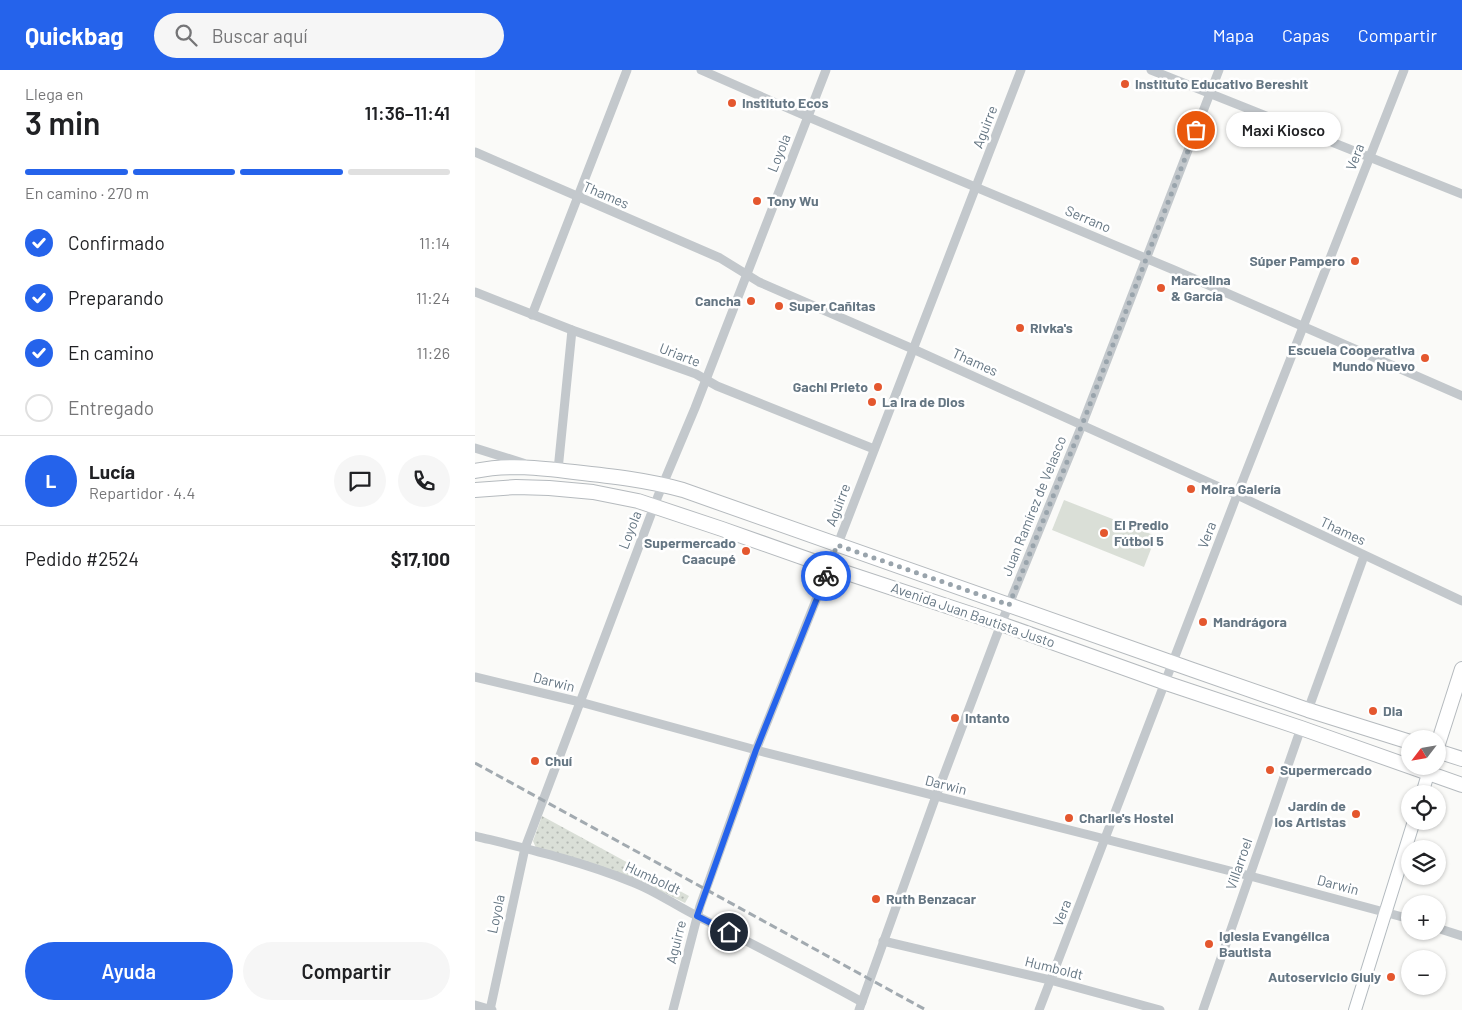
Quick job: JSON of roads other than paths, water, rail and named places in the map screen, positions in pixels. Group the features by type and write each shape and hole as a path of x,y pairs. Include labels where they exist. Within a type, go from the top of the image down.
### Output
{"main road":[{"name":"Avenida Juan Bautista Justo","path":"475,471 488,468 538,468 615,476 663,484 1308,710 1401,739"},
{"name":"Avenida Juan Bautista Justo","path":"475,490 516,487 549,488 593,492 638,501 1001,624 1166,683 1401,761"},
{"path":"1442,730 1462,669"},
{"path":"1446,754 1462,759"},
{"name":"Avenida Juan Bautista Justo","path":"1440,775 1462,786"},
{"path":"1355,1010 1411,830"}],"street":[{"path":"532,316 627,70"},
{"name":"Serrano","path":"701,70 808,117 1145,258 1462,396"},
{"name":"Loyola","path":"491,1010 525,848 663,484 826,70"},
{"name":"Aguirre","path":"673,1010 697,916 756,750 829,567 1021,70"},
{"path":"1151,70 1462,194"},
{"name":"Juan Ramírez de Velasco","path":"860,1006 1001,624 1082,425 1219,70"},
{"name":"Vera","path":"1039,1010 1237,495 1404,70"},
{"name":"Thames","path":"475,152 720,258 759,282 1237,495 1364,556 1413,576 1462,601"},
{"name":"Uriarte","path":"475,292 532,316 690,372 705,381 874,449"},
{"path":"558,470 573,330"},
{"path":"475,448 538,468"},
{"path":"1308,710 1364,556"},
{"name":"Darwin","path":"475,676 1401,916"},
{"name":"Villarroel","path":"1203,1010 1301,728"},
{"name":"Humboldt","path":"475,836 570,860 631,881 661,894 697,916 792,963 860,1006"},
{"path":"1446,931 1462,936"},
{"name":"Humboldt","path":"883,941 1051,980 1160,1010"},
{"path":"475,1005 491,1010"}],"railway":[{"path":"475,763 926,1010"}],"place":[{"name":"Instituto Educativo Bereshit","path":"1125,84"},
{"name":"Instituto Ecos","path":"732,103"},
{"name":"Maxi Kiosco","path":"1196,130"},
{"name":"Tony Wu","path":"757,201"},
{"name":"Súper Pampero","path":"1355,261"},
{"name":"Marcelina & García","path":"1161,288"},
{"name":"Cancha","path":"751,301"},
{"name":"Super Cañitas","path":"779,306"},
{"name":"Rivka's","path":"1020,328"},
{"name":"Escuela Cooperativa Mundo Nuevo","path":"1425,358"},
{"name":"Gachi Prieto","path":"878,387"},
{"name":"La Ira de Dios","path":"872,402"},
{"name":"Moira Galería","path":"1191,489"},
{"name":"El Predio Fútbol 5","path":"1104,533"},
{"name":"Supermercado Caacupé","path":"746,551"},
{"name":"Mandrágora","path":"1203,622"},
{"name":"Dia","path":"1373,711"},
{"name":"Intanto","path":"955,718"},
{"name":"Chuí","path":"535,761"},
{"name":"Supermercado","path":"1270,770"},
{"name":"Jardín de los Artistas","path":"1356,814"},
{"name":"Charlie's Hostel","path":"1069,818"},
{"name":"Ruth Benzacar","path":"876,899"},
{"name":"Iglesia Evangélica Bautista","path":"1209,944"},
{"name":"Autoservicio Giuly","path":"1391,977"}]}
